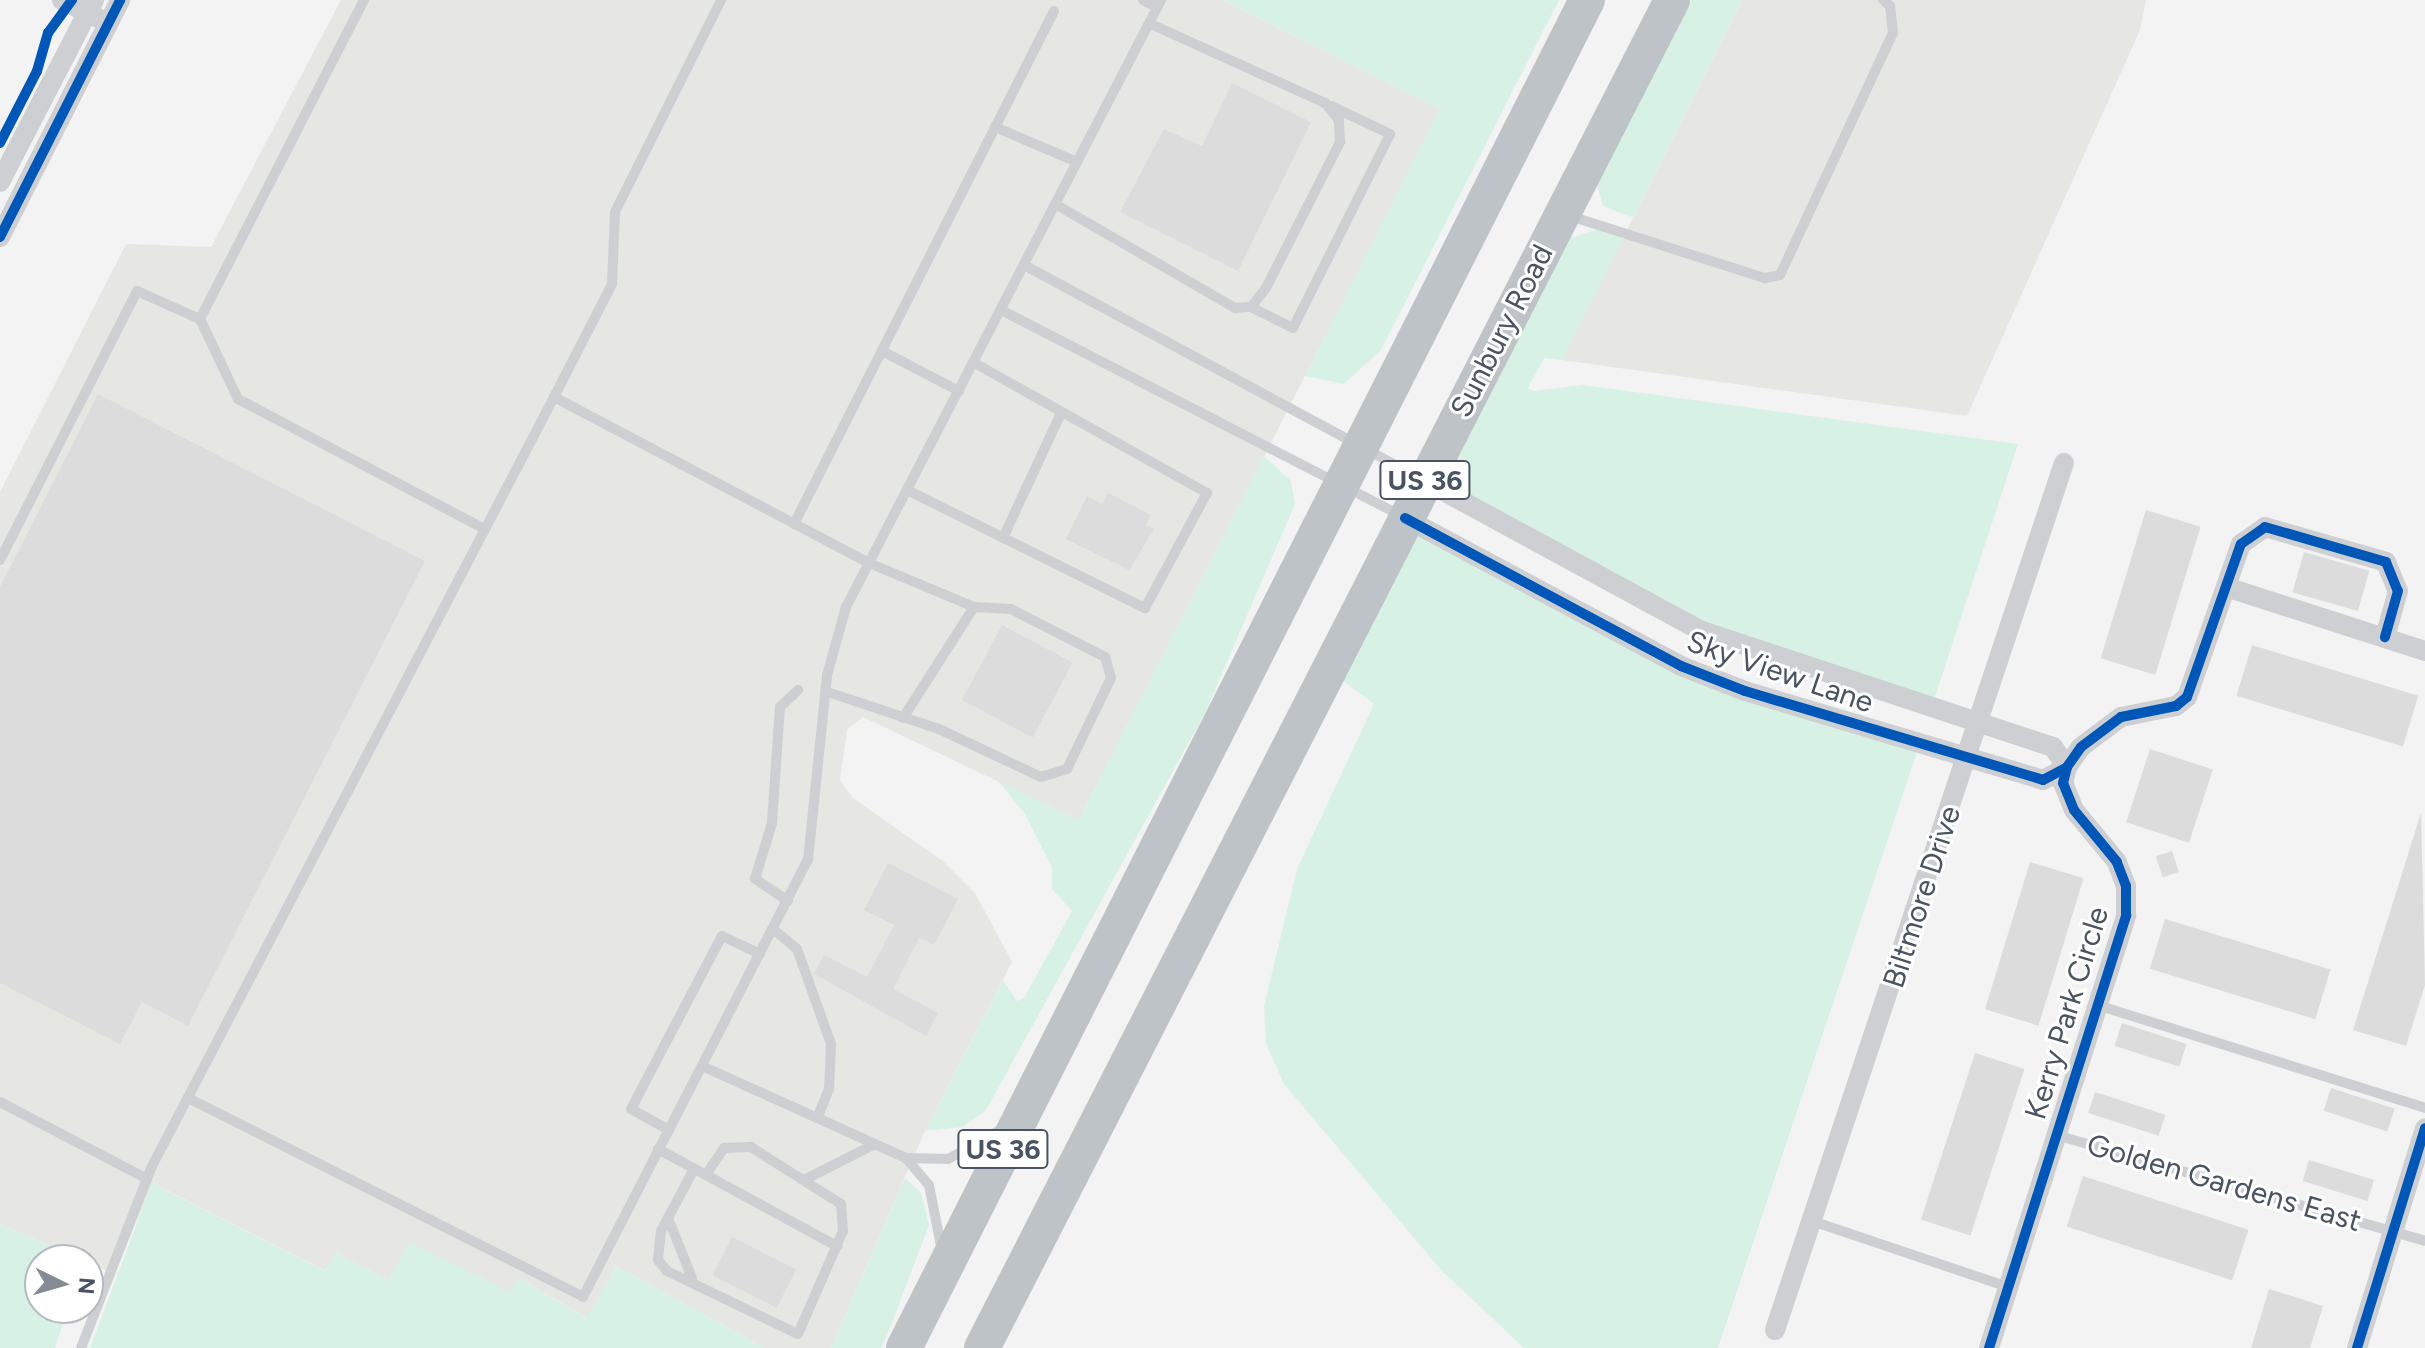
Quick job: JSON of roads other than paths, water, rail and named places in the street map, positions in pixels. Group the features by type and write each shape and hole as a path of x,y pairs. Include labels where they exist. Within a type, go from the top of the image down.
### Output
{"highway":[{"name":"US 36","path":"904,1348 1356,446 1587,0"},
{"name":"Sunbury Road","path":"982,1348 1672,0"}],"street":[{"path":"62,0 91,6 109,22"},
{"path":"0,237 120,0"},
{"path":"0,182 91,6"},
{"name":"Biltmore Drive","path":"1775,1330 1815,1222 2064,463"},
{"name":"Sky View Lane","path":"1405,518 1681,666 2043,780 2067,767 2053,747 1711,635 1425,481"},
{"path":"2067,767 2081,747 2121,717 2176,706 2187,697 2241,544 2265,527 2283,527 2386,562 2398,591 2385,637"},
{"path":"2226,587 2425,651"},
{"name":"Kerry Park Circle","path":"1989,1348 2126,915 2126,886 2117,862 2074,810 2063,783 2067,767"},
{"path":"2357,1348 2425,1128"}],"lane":[{"path":"200,319 364,0"},
{"path":"81,1348 147,1179 612,284 615,212 721,0"},
{"path":"188,1098 583,1297 808,860 825,691 846,607 1159,4 1143,0"},
{"path":"1563,214 1765,278 1780,275 1893,33 1890,6 1883,0"},
{"path":"794,524 1054,11"},
{"path":"1055,204 1235,308 1251,307 1293,328 1390,134 1149,23"},
{"path":"1251,307 1340,142 1339,120 1325,103"},
{"path":"995,127 1077,162"},
{"path":"1024,265 1425,481"},
{"path":"0,560 137,291 200,319 238,399 485,529"},
{"path":"1001,310 1405,518"},
{"path":"882,351 959,391"},
{"path":"907,490 1145,608 1207,493 974,363"},
{"path":"554,397 869,563 974,607 1011,609 1105,657 1111,678 1067,769 1041,777 903,718 825,691"},
{"path":"1003,538 1061,413"},
{"path":"903,718 974,607"},
{"path":"788,901 755,879 772,823 780,707 798,690"},
{"path":"773,929 797,949 831,1044 829,1089 817,1118"},
{"path":"669,1130 631,1109 722,936 760,954"},
{"path":"2097,1005 2425,1108"},
{"path":"702,1066 906,1158 948,1159 976,1149 1020,1115"},
{"path":"0,1102 147,1179"},
{"name":"Golden Gardens East","path":"2056,1135 2425,1241"},
{"path":"806,1179 875,1144"},
{"path":"694,1169 668,1218 658,1260 667,1271 692,1278 798,1334 837,1246 841,1204 806,1179 737,1145 724,1148 706,1175"},
{"path":"658,1149 837,1246"},
{"path":"906,1158 929,1185 943,1269"},
{"path":"668,1218 692,1278"},
{"path":"1815,1222 2008,1287"}]}
